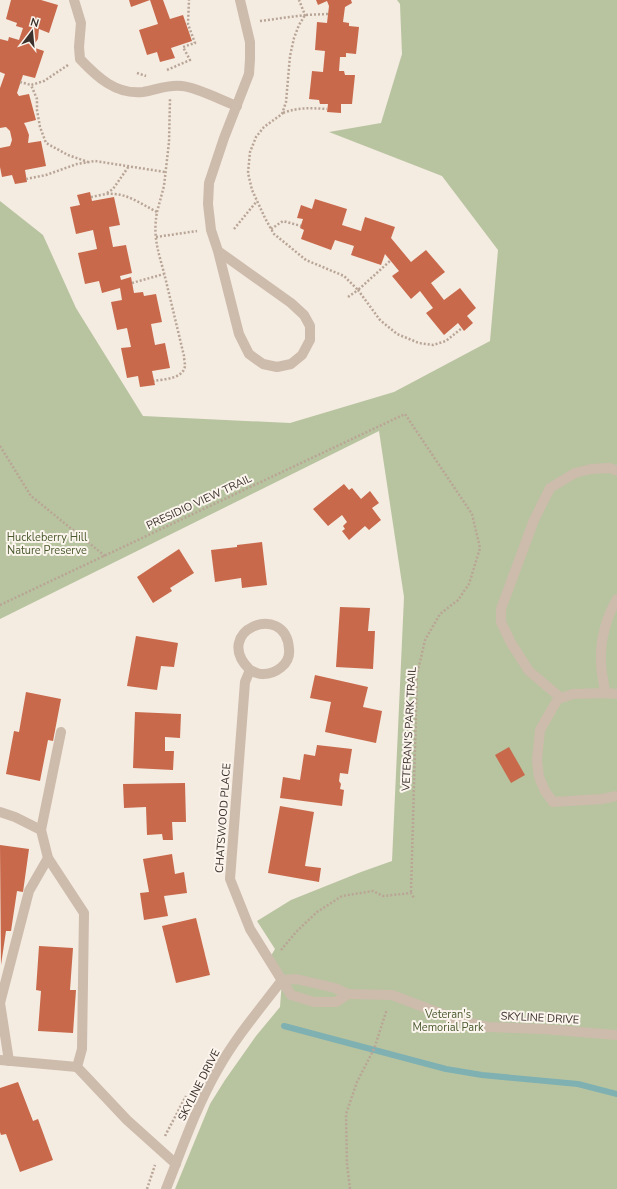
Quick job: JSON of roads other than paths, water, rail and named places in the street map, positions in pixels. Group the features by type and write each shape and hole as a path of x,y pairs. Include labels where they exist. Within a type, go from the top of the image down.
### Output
{"street":[{"path":"74,0 81,23 79,46 80,59 101,80 128,92 142,92 170,86 186,86 237,106"},
{"path":"218,251 291,303 304,315 310,326 310,340 302,355 291,364 277,367 263,364 249,354 239,334 218,251 211,230 208,204 209,183 224,138 249,74 250,42 240,0"},
{"path":"561,698 530,671 511,644 501,622 501,609 534,520 550,488 575,473 590,469 610,468 617,471"},
{"path":"606,693 600,663 601,646 606,624 617,599"},
{"path":"268,623 276,626 283,632 289,641 290,651 287,661 280,669 270,674 260,674 250,670 242,662 238,652 239,642 243,633 250,627 258,624 268,623"},
{"name":"CHATSWOOD PLACE","path":"250,670 245,682 230,879 250,930 282,980"},
{"path":"617,694 573,694 558,699 540,730 537,760 539,777 545,791 553,802 602,799 617,796"},
{"path":"61,732 41,830 48,858 84,912 82,1049 77,1067"},
{"path":"0,812 15,817 41,830"},
{"path":"48,858 29,891 0,1003 4,1061 77,1067 127,1120 176,1164"},
{"name":"SKYLINE DRIVE","path":"166,1189 193,1121 218,1070 236,1041 282,980 296,979 334,988 348,994 392,995 455,1018 487,1027 543,1029 617,1035"},
{"name":"SKYLINE DRIVE","path":"282,980 291,994 314,1002 336,1002 348,994"}],"waterway":[{"path":"284,1026 446,1069 482,1075 578,1084 617,1094"}],"park label":[{"name":"Huckleberry Hill Nature Preserve","path":"47,543"},
{"name":"Veteran's Memorial Park","path":"448,1020"}]}
